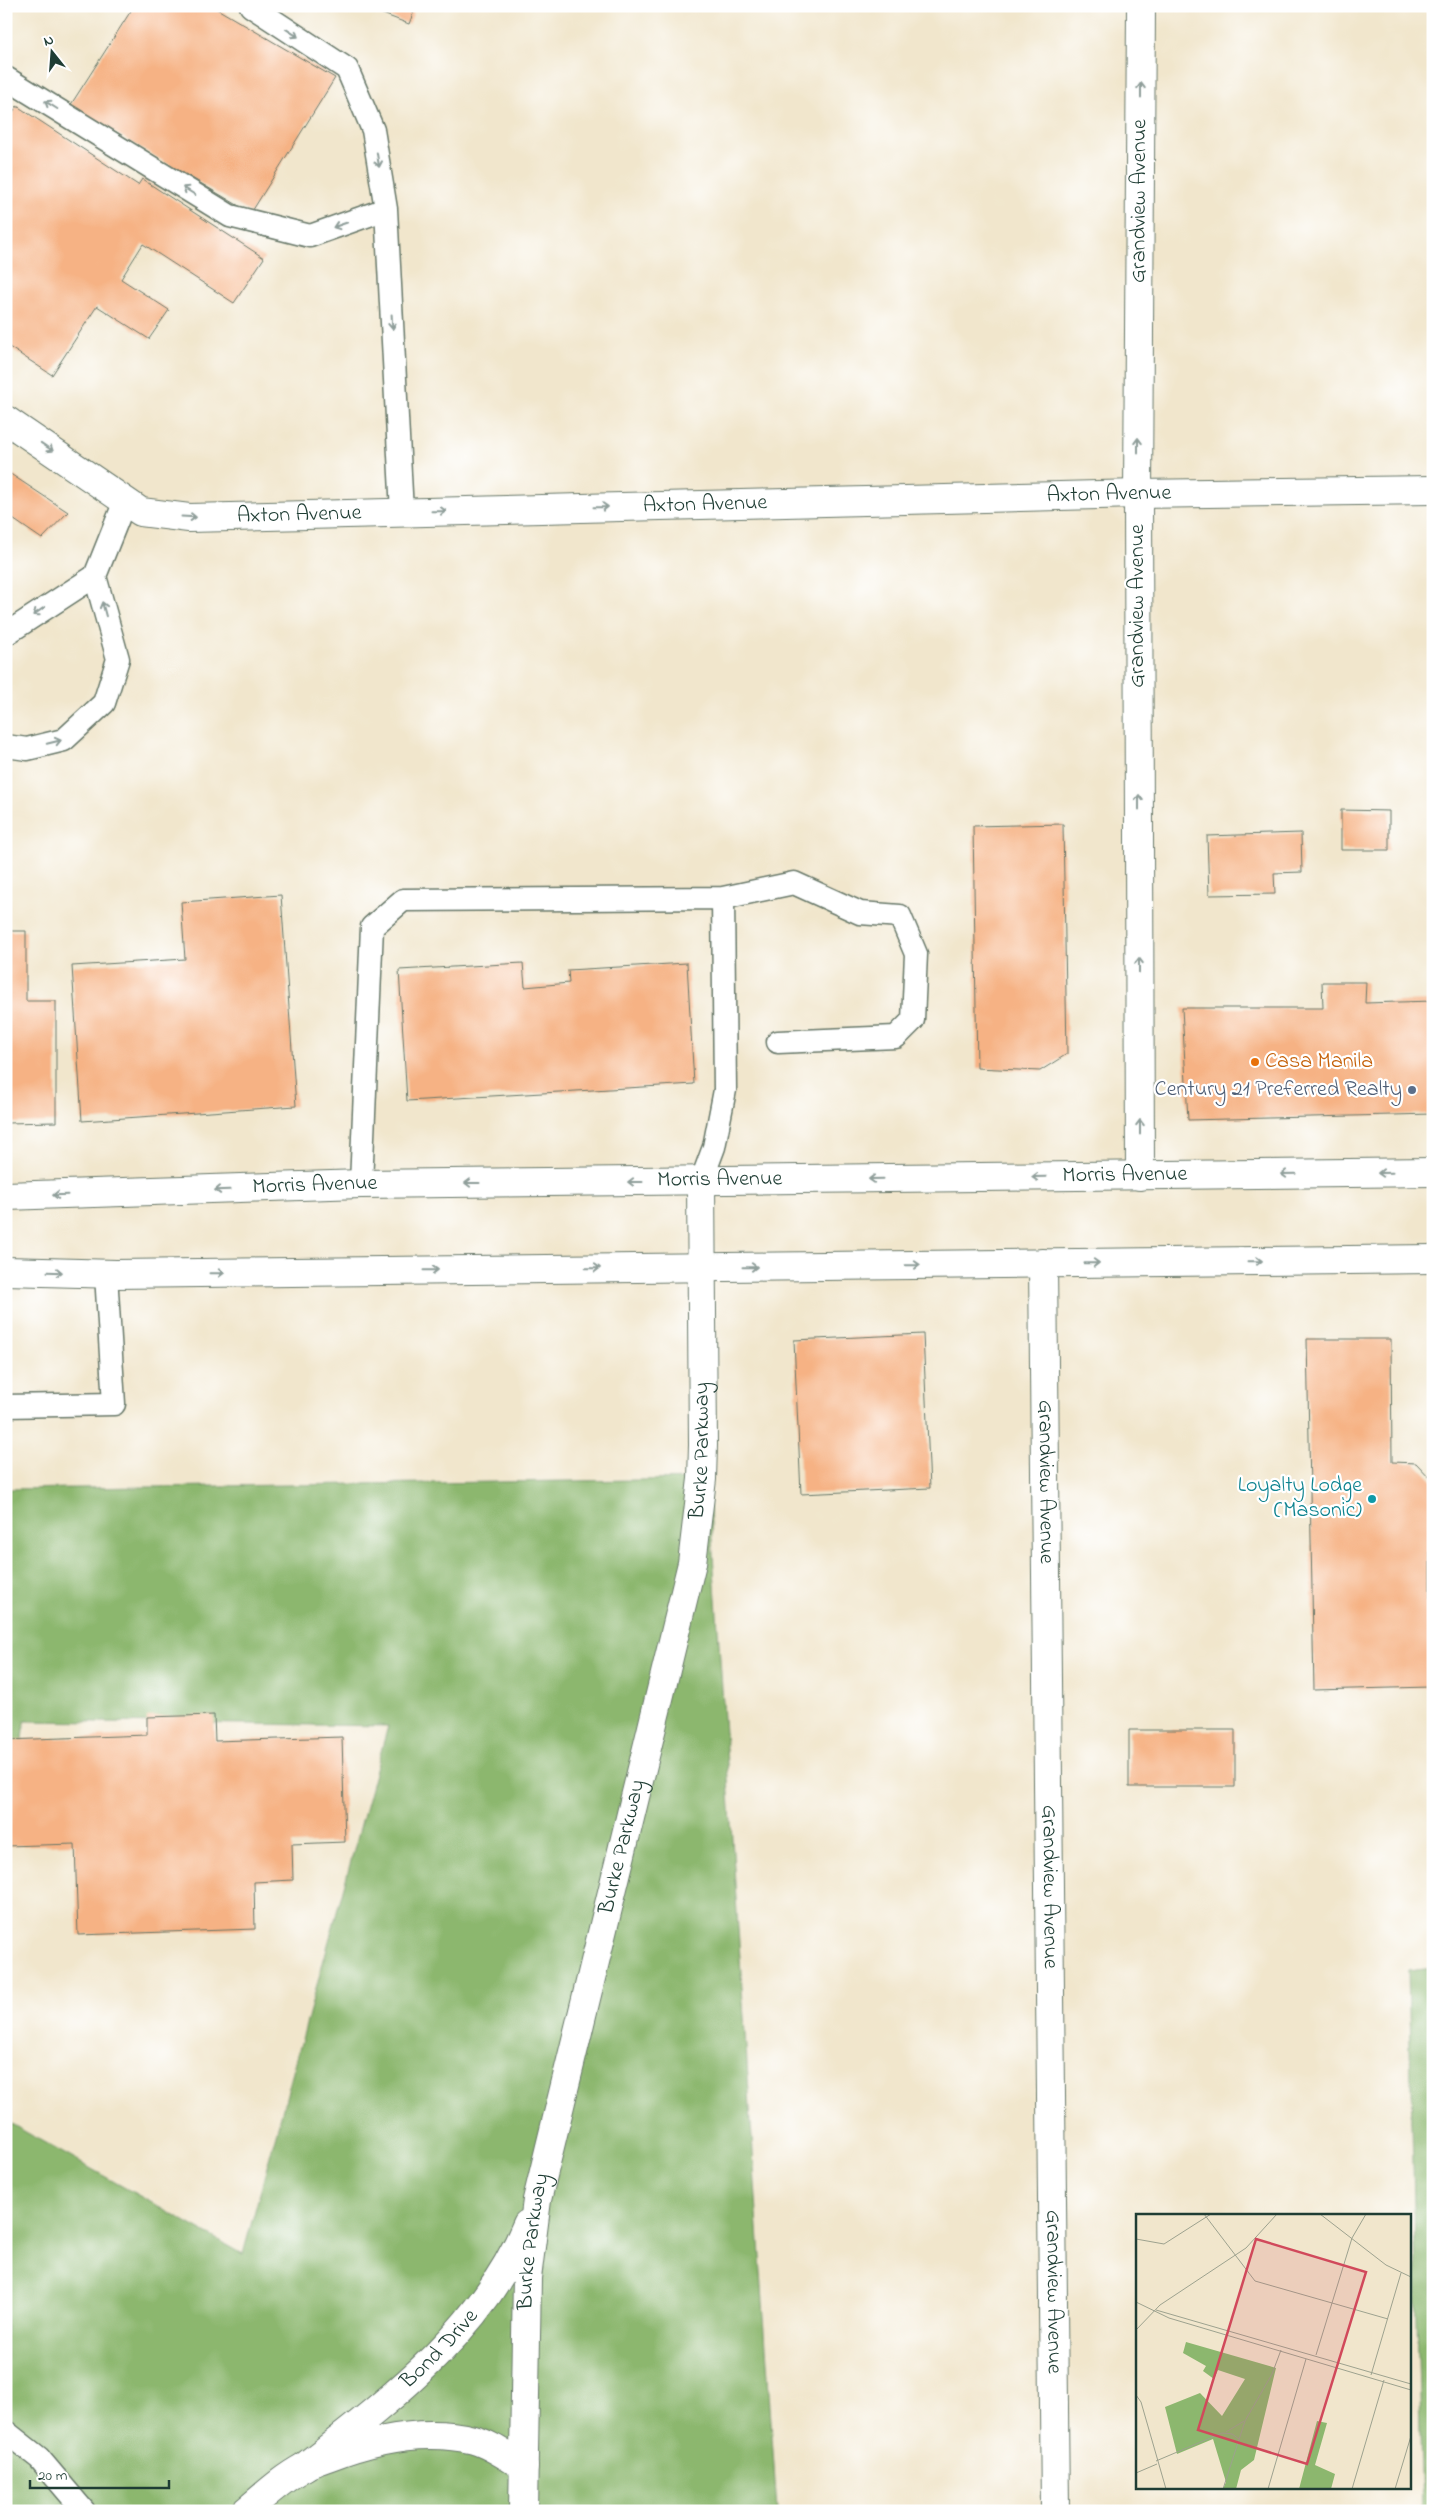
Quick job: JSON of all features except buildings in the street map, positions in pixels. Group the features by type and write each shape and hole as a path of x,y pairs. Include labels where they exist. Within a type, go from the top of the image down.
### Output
{"street":[{"name":"Grandview Avenue","path":"1140,1176 1138,494 1142,6"},
{"name":"Axton Avenue","path":"6,420 141,512 189,518 1138,494 1433,490"},
{"name":"Morris Avenue","path":"6,1196 361,1184 701,1182 1433,1172"},
{"name":"Burke Parkway","path":"523,2511 528,2278 537,2200 692,1563 702,1479 703,1445 701,1182"},
{"path":"6,1271 106,1274 1433,1259"},
{"name":"Grandview Avenue","path":"1043,1263 1055,2511"},
{"name":"Bond Drive","path":"246,2511 407,2383 453,2339 474,2314 497,2279 522,2235 537,2200"},
{"name":"Bond Drive","path":"304,2466 353,2448 423,2435 448,2435 476,2440 500,2451 524,2467"}],"lane":[{"path":"251,6 347,69 373,130 386,209 402,512"},
{"path":"6,78 230,216 310,236 386,209"},
{"path":"6,634 95,576 125,501"},
{"path":"6,746 27,749 64,740 104,703 118,659 95,576"},
{"path":"361,1184 372,927 403,900 723,898 794,882 860,913 900,916 916,954 913,1020 896,1037 778,1042"},
{"path":"701,1182 714,1147 726,1090 723,898"},
{"path":"6,1406 114,1404 106,1274"},
{"path":"6,2432 39,2458 77,2510"}],"green space":[{"path":"708,1479 777,2511 6,2511 6,2121 243,2254 388,1726 25,1721 11,1843 6,1842 6,1489"},
{"path":"1433,1968 1433,2511 1422,2511 1408,1971"}],"place":[{"name":"Casa Manila","path":"1255,1062"},
{"name":"Century 21 Preferred Realty","path":"1412,1090"},
{"name":"Loyalty Lodge (Masonic)","path":"1372,1499"}]}
